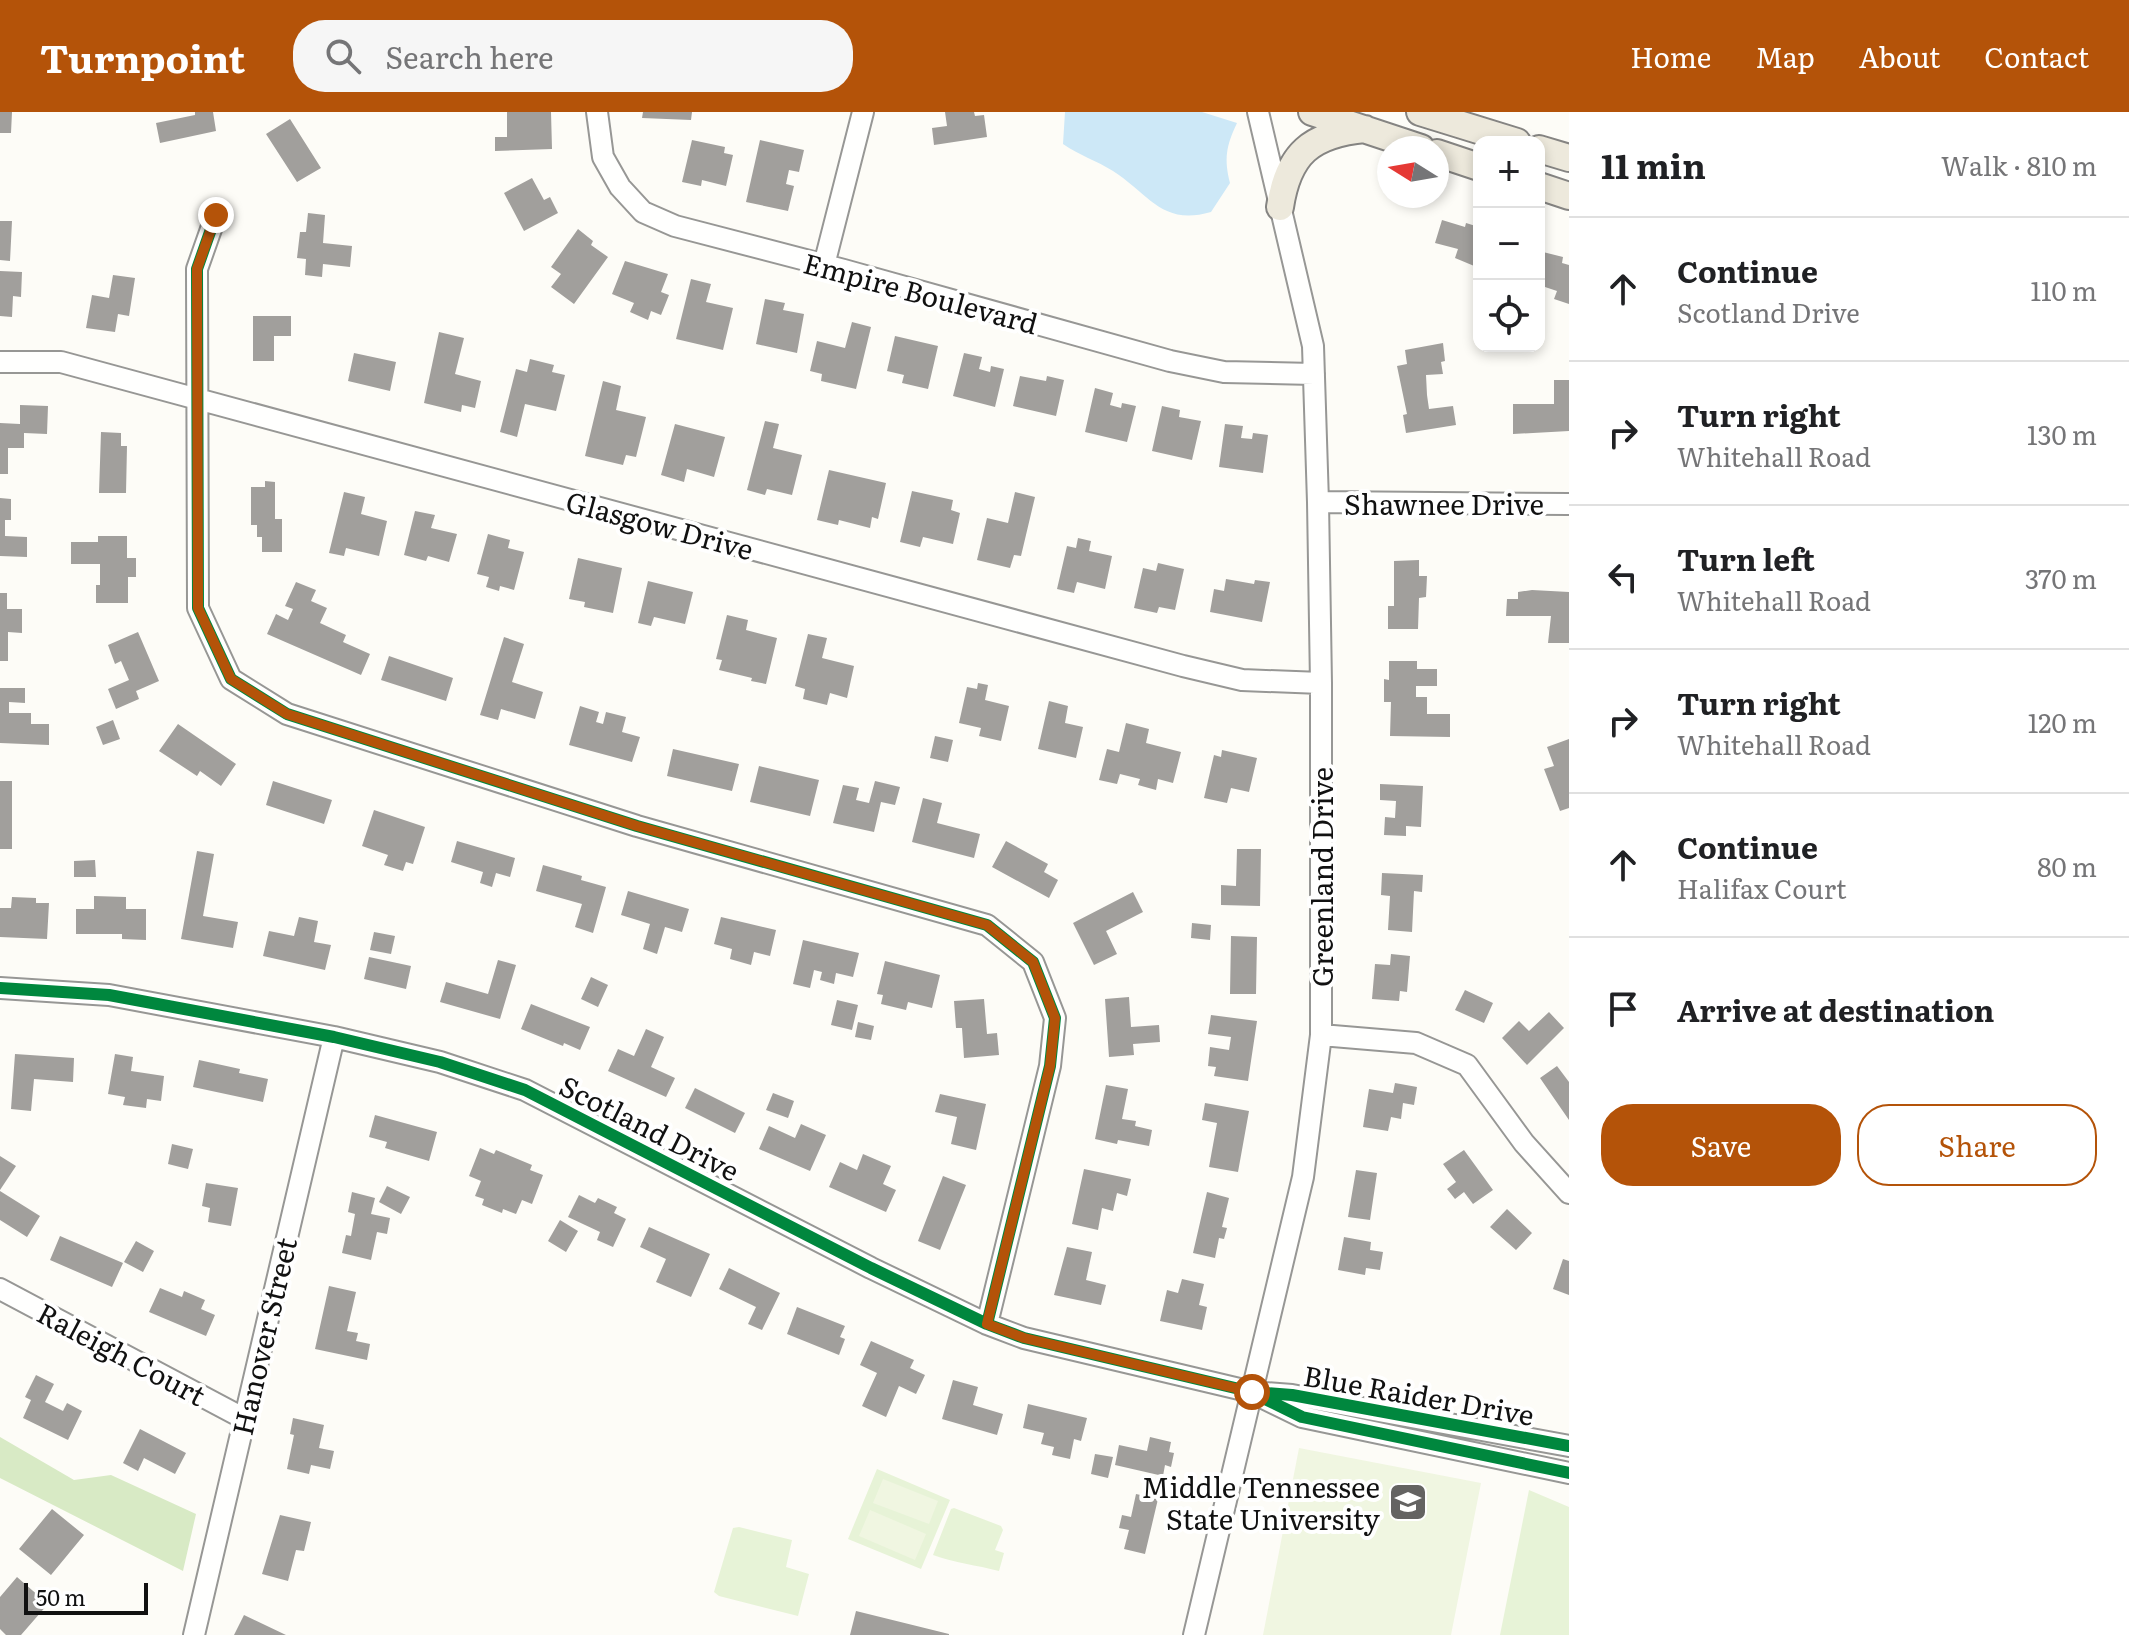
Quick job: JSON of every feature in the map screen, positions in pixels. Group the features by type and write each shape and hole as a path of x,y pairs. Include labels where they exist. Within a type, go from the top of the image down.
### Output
{"main road":[{"path":"1312,112 1386,136"},
{"path":"1420,112 1498,136"},
{"path":"1280,207 1287,175 1300,155 1332,134 1365,129"},
{"path":"1545,151 1569,158"},
{"path":"1449,157 1473,165"},
{"path":"1545,188 1569,196"}],"street":[{"name":"Empire Boulevard","path":"597,112 603,157 620,187 643,212 675,226 1170,361 1224,372 1314,374"},
{"path":"824,265 863,112"},
{"name":"Greenland Drive","path":"1194,1635 1303,1177 1321,1035 1321,683 1312,339 1258,112"},
{"path":"216,215 197,269 198,608 231,679 287,714 637,826 987,925 1033,962 1055,1018 1050,1066 987,1324"},
{"name":"Glasgow Drive","path":"0,362 61,362 1183,666 1242,680 1321,683"},
{"name":"Shawnee Drive","path":"1318,502 1569,504"},
{"name":"Scotland Drive","path":"0,988 109,995 334,1037 440,1062 525,1090 871,1268 987,1324 1024,1338 1252,1392"},
{"path":"1321,1035 1416,1043 1467,1065 1524,1143 1569,1193"},
{"name":"Hanover Street","path":"194,1635 334,1037"},
{"name":"Raleigh Court","path":"0,1289 243,1418"},
{"name":"Blue Raider Drive","path":"1252,1392 1292,1395 1569,1446"},
{"name":"Blue Raider Drive","path":"1252,1392 1302,1417 1569,1473"}],"green space":[{"path":"0,1437 74,1480 111,1475 196,1514 183,1571 0,1478"},
{"path":"1299,1448 1481,1483 1451,1635 1263,1635"},
{"path":"877,1469 950,1500 921,1569 848,1539"},
{"path":"883,1479 938,1501 929,1524 873,1503"},
{"path":"1529,1490 1569,1507 1569,1635 1500,1635"},
{"path":"954,1508 1001,1526 1003,1530 995,1550 1004,1553 999,1571 933,1555"},
{"path":"870,1510 926,1534 915,1560 859,1536"},
{"path":"733,1528 792,1540 786,1567 809,1574 798,1616 719,1596 714,1592"}],"water":[{"path":"1065,112 1202,112 1237,123 1227,153 1230,183 1211,212 1180,215 1168,212 1113,171 1063,144"}],"building":[{"path":"0,112 12,112 11,133 0,133"},
{"path":"195,112 213,112 216,131 160,143 156,123 195,115"},
{"path":"507,112 551,112 552,149 495,151 495,137 507,137"},
{"path":"643,112 692,112 691,120 642,118"},
{"path":"945,112 984,115 987,137 934,145 932,128 947,126"},
{"path":"290,119 321,168 297,182 266,134"},
{"path":"692,140 725,147 724,153 733,155 726,186 702,180 701,186 682,182"},
{"path":"760,140 804,150 799,172 789,170 786,184 794,186 788,211 746,202"},
{"path":"532,178 544,200 550,197 558,213 524,231 504,193"},
{"path":"308,213 325,215 323,243 352,246 350,267 323,264 322,277 305,275 306,259 297,258 300,232 306,232"},
{"path":"1442,220 1465,227 1466,223 1473,225 1473,266 1455,258 1458,249 1435,243"},
{"path":"0,221 12,221 10,261 0,260"},
{"path":"578,229 593,241 591,245 608,257 574,304 551,287 561,274 551,267"},
{"path":"1545,252 1563,257 1562,263 1569,265 1569,304 1554,299 1557,291 1545,287"},
{"path":"625,261 668,274 661,292 669,295 661,315 651,311 648,320 630,312 634,303 612,294"},
{"path":"0,271 22,272 21,297 13,296 12,317 0,316"},
{"path":"113,275 135,278 129,316 118,314 115,332 86,328 92,295 109,298"},
{"path":"691,279 711,284 706,302 733,308 723,350 676,339"},
{"path":"765,299 785,303 783,310 804,314 797,353 756,344"},
{"path":"253,316 291,316 291,336 274,336 274,361 253,361"},
{"path":"852,322 871,327 856,389 821,381 822,374 810,371 817,341 845,348"},
{"path":"439,332 464,338 455,374 481,381 475,408 462,405 461,412 424,403"},
{"path":"895,336 938,346 928,389 902,383 904,375 887,371"},
{"path":"1443,343 1443,374 1426,375 1429,409 1453,406 1456,425 1406,433 1403,415 1407,414 1397,366 1407,364 1405,350"},
{"path":"354,353 396,362 390,391 348,381"},
{"path":"964,353 982,357 979,369 990,372 991,366 1004,369 995,407 953,396"},
{"path":"530,359 554,365 552,372 565,375 556,411 525,404 517,437 500,432 516,369 527,372"},
{"path":"1020,376 1046,381 1047,376 1064,380 1056,416 1013,406"},
{"path":"1554,380 1569,380 1569,431 1513,434 1513,404 1554,404"},
{"path":"603,381 621,386 616,410 646,417 636,457 626,455 623,465 585,456"},
{"path":"1095,388 1113,393 1110,405 1121,408 1122,403 1136,406 1127,442 1085,432"},
{"path":"20,405 48,406 47,434 24,433 24,448 8,448 8,474 0,474 0,423 20,424"},
{"path":"1162,406 1180,410 1179,417 1201,421 1192,460 1152,451"},
{"path":"765,421 779,424 773,448 802,455 792,495 767,489 765,495 747,490"},
{"path":"675,424 725,437 714,477 687,469 684,482 661,475"},
{"path":"1225,424 1243,426 1241,438 1252,439 1253,433 1268,435 1263,473 1219,467"},
{"path":"101,432 121,433 121,446 127,446 126,493 99,493"},
{"path":"829,470 886,483 878,519 872,517 870,528 839,520 838,525 817,520"},
{"path":"265,481 275,482 275,519 282,519 282,552 262,552 262,537 257,537 257,525 251,525 251,487 265,487"},
{"path":"912,491 953,500 951,510 960,513 953,544 923,537 920,547 900,542"},
{"path":"344,492 365,497 361,514 387,521 379,556 346,548 344,556 329,553"},
{"path":"1015,492 1035,497 1021,556 1014,555 1010,568 977,560 987,518 1008,523"},
{"path":"0,498 11,499 11,520 5,520 5,536 27,537 27,557 0,556"},
{"path":"415,511 435,515 431,528 457,534 449,562 428,556 426,561 404,555"},
{"path":"488,534 510,540 508,548 524,552 514,590 500,586 499,591 486,587 489,577 477,574"},
{"path":"98,536 127,536 127,558 136,558 136,577 128,577 128,603 96,603 100,564 71,564 71,542 98,542"},
{"path":"1078,538 1091,541 1089,551 1112,556 1105,589 1077,582 1074,593 1057,589 1067,546 1076,548"},
{"path":"578,558 622,568 613,613 584,607 585,602 569,599"},
{"path":"1419,560 1419,576 1427,576 1426,597 1419,598 1418,629 1388,629 1388,606 1394,606 1394,561"},
{"path":"1158,563 1184,569 1175,610 1159,607 1157,613 1134,608 1143,568 1156,571"},
{"path":"1226,579 1254,584 1255,580 1270,582 1262,622 1210,612 1214,589 1224,591"},
{"path":"648,581 693,592 685,624 654,617 651,626 638,623"},
{"path":"296,582 316,590 311,601 327,608 320,623 346,635 343,642 370,654 361,675 267,634 276,614 288,620 293,609 285,606"},
{"path":"1518,592 1569,592 1569,643 1548,643 1551,616 1506,616 1507,599 1518,599"},
{"path":"0,593 7,593 7,609 22,609 22,633 8,632 8,661 0,661"},
{"path":"727,615 748,620 746,630 777,638 766,684 719,670 722,660 716,659"},
{"path":"138,632 159,681 136,691 139,699 116,709 108,689 129,680 121,661 115,664 108,645"},
{"path":"808,634 827,638 822,658 854,666 847,698 830,693 827,705 803,699 805,689 795,686"},
{"path":"504,637 524,644 512,682 543,692 535,719 501,709 498,720 480,715"},
{"path":"389,656 453,678 446,701 381,680"},
{"path":"1389,661 1417,661 1417,669 1437,669 1437,686 1416,686 1416,697 1427,697 1427,714 1450,714 1450,737 1390,736 1391,702 1384,702 1384,679 1389,680"},
{"path":"978,683 988,685 985,700 1009,706 1001,741 979,736 981,728 959,723 967,687 977,689"},
{"path":"0,688 25,688 25,703 9,702 9,713 31,713 31,724 49,724 49,745 0,743"},
{"path":"1049,701 1068,706 1065,723 1083,727 1076,758 1038,749"},
{"path":"580,706 599,712 596,722 603,724 606,712 626,717 622,732 640,737 632,762 569,745"},
{"path":"113,720 120,739 103,745 96,727"},
{"path":"1126,723 1149,729 1146,743 1181,752 1173,783 1158,779 1156,790 1138,785 1140,779 1120,774 1117,784 1099,780 1107,749 1119,752"},
{"path":"178,724 236,764 221,786 200,771 197,776 159,751"},
{"path":"935,736 953,740 948,762 930,758"},
{"path":"1569,739 1569,808 1560,811 1544,769 1554,766 1547,747"},
{"path":"673,749 739,764 732,791 667,776"},
{"path":"1222,750 1257,758 1249,792 1231,788 1227,803 1204,798 1214,755 1221,757"},
{"path":"759,766 819,780 810,816 750,802"},
{"path":"0,781 12,781 12,849 0,849"},
{"path":"273,781 332,800 324,824 266,805"},
{"path":"875,781 900,787 895,805 881,802 874,832 833,823 843,785 859,788 856,800 869,803"},
{"path":"1380,784 1423,786 1421,827 1406,826 1406,836 1384,835 1385,817 1395,818 1396,801 1380,800"},
{"path":"923,798 942,803 937,823 980,834 974,858 912,842"},
{"path":"374,810 425,827 413,864 406,862 403,871 384,865 388,855 362,846"},
{"path":"457,841 515,858 510,877 496,873 492,887 480,883 483,872 451,862"},
{"path":"1006,841 1048,864 1044,872 1058,880 1049,898 992,867"},
{"path":"1237,849 1261,849 1260,906 1221,905 1221,885 1236,886"},
{"path":"197,851 214,854 203,916 238,922 233,948 181,939"},
{"path":"95,860 96,877 74,877 74,861"},
{"path":"543,865 582,876 581,880 606,887 593,933 575,927 582,904 536,891"},
{"path":"1382,873 1423,875 1422,892 1414,891 1412,932 1388,930 1390,896 1381,895"},
{"path":"628,891 689,909 682,932 665,927 657,954 643,949 650,924 621,915"},
{"path":"1133,892 1143,912 1106,931 1117,954 1094,965 1073,923"},
{"path":"94,896 126,897 126,909 146,909 146,940 122,939 122,934 76,934 76,909 94,909"},
{"path":"12,897 36,898 36,903 49,903 47,939 0,937 0,908 11,908"},
{"path":"299,917 318,921 314,942 331,945 325,970 263,956 269,931 294,936"},
{"path":"721,917 776,930 770,956 754,952 751,965 730,959 732,949 714,944"},
{"path":"1192,923 1211,925 1210,940 1191,938"},
{"path":"374,932 395,936 391,954 370,950"},
{"path":"1231,936 1257,937 1256,994 1230,994"},
{"path":"803,940 859,953 853,977 836,973 834,984 820,980 822,972 814,970 810,988 793,984"},
{"path":"1391,954 1410,956 1407,992 1400,991 1399,1001 1372,999 1375,964 1390,965"},
{"path":"369,957 411,966 406,989 364,979"},
{"path":"498,960 516,965 500,1019 440,1002 446,982 488,994"},
{"path":"885,961 940,975 932,1008 908,1002 906,1010 881,1004 883,995 877,994"},
{"path":"591,977 608,985 598,1007 581,999"},
{"path":"1465,990 1493,1003 1484,1023 1455,1010"},
{"path":"1129,997 1131,1027 1159,1025 1160,1042 1133,1044 1134,1055 1109,1057 1105,999"},
{"path":"984,999 987,1034 997,1033 999,1055 964,1058 962,1028 956,1028 954,1001"},
{"path":"837,1000 858,1005 852,1030 831,1025"},
{"path":"531,1004 590,1027 580,1050 521,1029"},
{"path":"1549,1012 1564,1028 1527,1065 1502,1038 1519,1021 1529,1031"},
{"path":"1211,1015 1257,1021 1248,1081 1214,1076 1216,1067 1208,1066 1210,1047 1229,1050 1231,1037 1208,1034"},
{"path":"858,1022 874,1026 871,1040 855,1037"},
{"path":"646,1029 664,1037 651,1067 675,1078 666,1097 608,1071 618,1049 634,1056"},
{"path":"15,1054 74,1058 73,1082 34,1079 31,1111 11,1109"},
{"path":"115,1054 133,1057 131,1071 164,1076 161,1101 147,1099 146,1108 123,1105 125,1097 108,1094"},
{"path":"199,1060 268,1079 263,1102 193,1087"},
{"path":"1557,1066 1569,1082 1569,1120 1540,1078"},
{"path":"1395,1083 1417,1087 1414,1105 1403,1103 1401,1119 1391,1117 1388,1131 1363,1127 1369,1089 1393,1093"},
{"path":"1106,1085 1128,1089 1122,1119 1136,1121 1135,1126 1152,1130 1149,1146 1095,1139"},
{"path":"695,1088 745,1113 735,1133 685,1108"},
{"path":"773,1093 794,1101 788,1118 766,1110"},
{"path":"940,1094 986,1104 976,1150 951,1144 957,1117 935,1112"},
{"path":"1205,1103 1249,1111 1238,1172 1209,1167 1217,1123 1202,1120"},
{"path":"375,1115 437,1132 429,1161 385,1148 387,1142 369,1137"},
{"path":"801,1124 826,1135 810,1171 759,1149 769,1126 795,1138"},
{"path":"172,1144 193,1149 188,1169 168,1164"},
{"path":"480,1148 494,1154 496,1150 532,1165 530,1170 543,1175 532,1204 522,1200 516,1214 503,1209 502,1213 482,1205 484,1199 475,1196 481,1181 469,1176"},
{"path":"1464,1150 1493,1190 1473,1204 1464,1192 1455,1199 1447,1189 1456,1182 1443,1164"},
{"path":"863,1154 891,1166 883,1184 896,1190 886,1212 829,1187 840,1162 857,1170"},
{"path":"0,1156 16,1166 0,1190"},
{"path":"1084,1169 1131,1179 1127,1196 1117,1193 1113,1211 1102,1208 1098,1230 1072,1224"},
{"path":"1356,1170 1377,1173 1370,1220 1348,1217"},
{"path":"943,1176 966,1185 940,1250 918,1241"},
{"path":"206,1183 238,1188 231,1226 208,1222 210,1208 202,1206"},
{"path":"387,1186 410,1197 401,1214 379,1202"},
{"path":"0,1191 40,1216 27,1237 0,1220"},
{"path":"352,1192 375,1198 371,1214 390,1218 387,1234 377,1232 371,1260 342,1253 346,1235 351,1236 355,1214 348,1212"},
{"path":"1207,1192 1229,1198 1222,1227 1227,1228 1224,1239 1219,1238 1215,1258 1193,1253"},
{"path":"579,1195 595,1203 598,1198 617,1207 614,1213 626,1219 613,1247 597,1240 600,1232 568,1217"},
{"path":"1507,1209 1532,1233 1516,1250 1490,1227"},
{"path":"560,1220 578,1231 566,1252 548,1241"},
{"path":"649,1227 710,1254 691,1297 656,1282 666,1259 640,1247"},
{"path":"60,1236 123,1263 112,1287 50,1260"},
{"path":"1344,1237 1371,1242 1370,1250 1383,1252 1380,1270 1366,1268 1365,1275 1338,1270"},
{"path":"136,1241 154,1251 143,1272 124,1262"},
{"path":"1067,1247 1092,1252 1086,1280 1106,1285 1101,1305 1054,1295"},
{"path":"1563,1259 1569,1261 1569,1295 1553,1289"},
{"path":"729,1268 780,1293 762,1330 748,1324 756,1307 719,1289"},
{"path":"1182,1279 1204,1284 1199,1305 1207,1307 1202,1330 1160,1321 1167,1290 1178,1293"},
{"path":"329,1286 356,1292 347,1331 358,1333 356,1341 370,1344 367,1360 315,1349"},
{"path":"160,1288 182,1297 184,1291 205,1300 201,1309 215,1315 206,1336 149,1312"},
{"path":"797,1307 845,1326 840,1337 845,1339 839,1355 787,1334"},
{"path":"871,1341 914,1360 910,1368 925,1375 916,1394 899,1386 886,1417 862,1406 877,1373 860,1365"},
{"path":"36,1375 54,1384 45,1402 63,1411 67,1403 82,1411 68,1440 23,1418 31,1400 25,1397"},
{"path":"953,1380 978,1387 973,1405 1003,1414 997,1435 942,1419"},
{"path":"1028,1404 1087,1418 1081,1441 1074,1439 1070,1459 1052,1455 1054,1447 1041,1444 1044,1433 1023,1428"},
{"path":"293,1418 324,1425 319,1448 334,1451 330,1469 311,1465 309,1474 287,1469 294,1435 290,1434"},
{"path":"140,1429 186,1453 175,1474 144,1458 138,1471 123,1463"},
{"path":"1150,1437 1171,1442 1169,1452 1174,1453 1171,1467 1165,1465 1163,1476 1115,1465 1119,1445 1147,1451"},
{"path":"1095,1454 1113,1457 1108,1478 1091,1474"},
{"path":"1136,1494 1158,1499 1145,1554 1124,1549 1129,1530 1119,1528 1122,1515 1131,1517"},
{"path":"52,1509 84,1535 51,1575 19,1549"},
{"path":"280,1515 311,1522 304,1551 296,1550 288,1581 262,1574"},
{"path":"17,1577 48,1604 21,1635 6,1635 0,1629 0,1597"},
{"path":"856,1611 949,1634 949,1635 850,1635"},
{"path":"244,1615 286,1635 234,1635"}],"cycle path":[{"path":"216,215 197,269 198,608 231,679 287,714 637,826 987,925 1033,962 1055,1018 1050,1066 987,1324"},
{"path":"0,988 109,995 334,1037 440,1062 525,1090 871,1268 987,1324 1024,1338 1252,1392 1292,1395 1569,1446"},
{"path":"1259,1396 1302,1417 1569,1473"}],"place":[{"name":"Middle Tennessee State University","path":"1408,1502"}],"route":[{"path":"216,215 197,269 198,608 231,679 287,714 637,826 987,925 1033,962 1055,1018 1050,1066 987,1324 1024,1338 1252,1392"}]}
